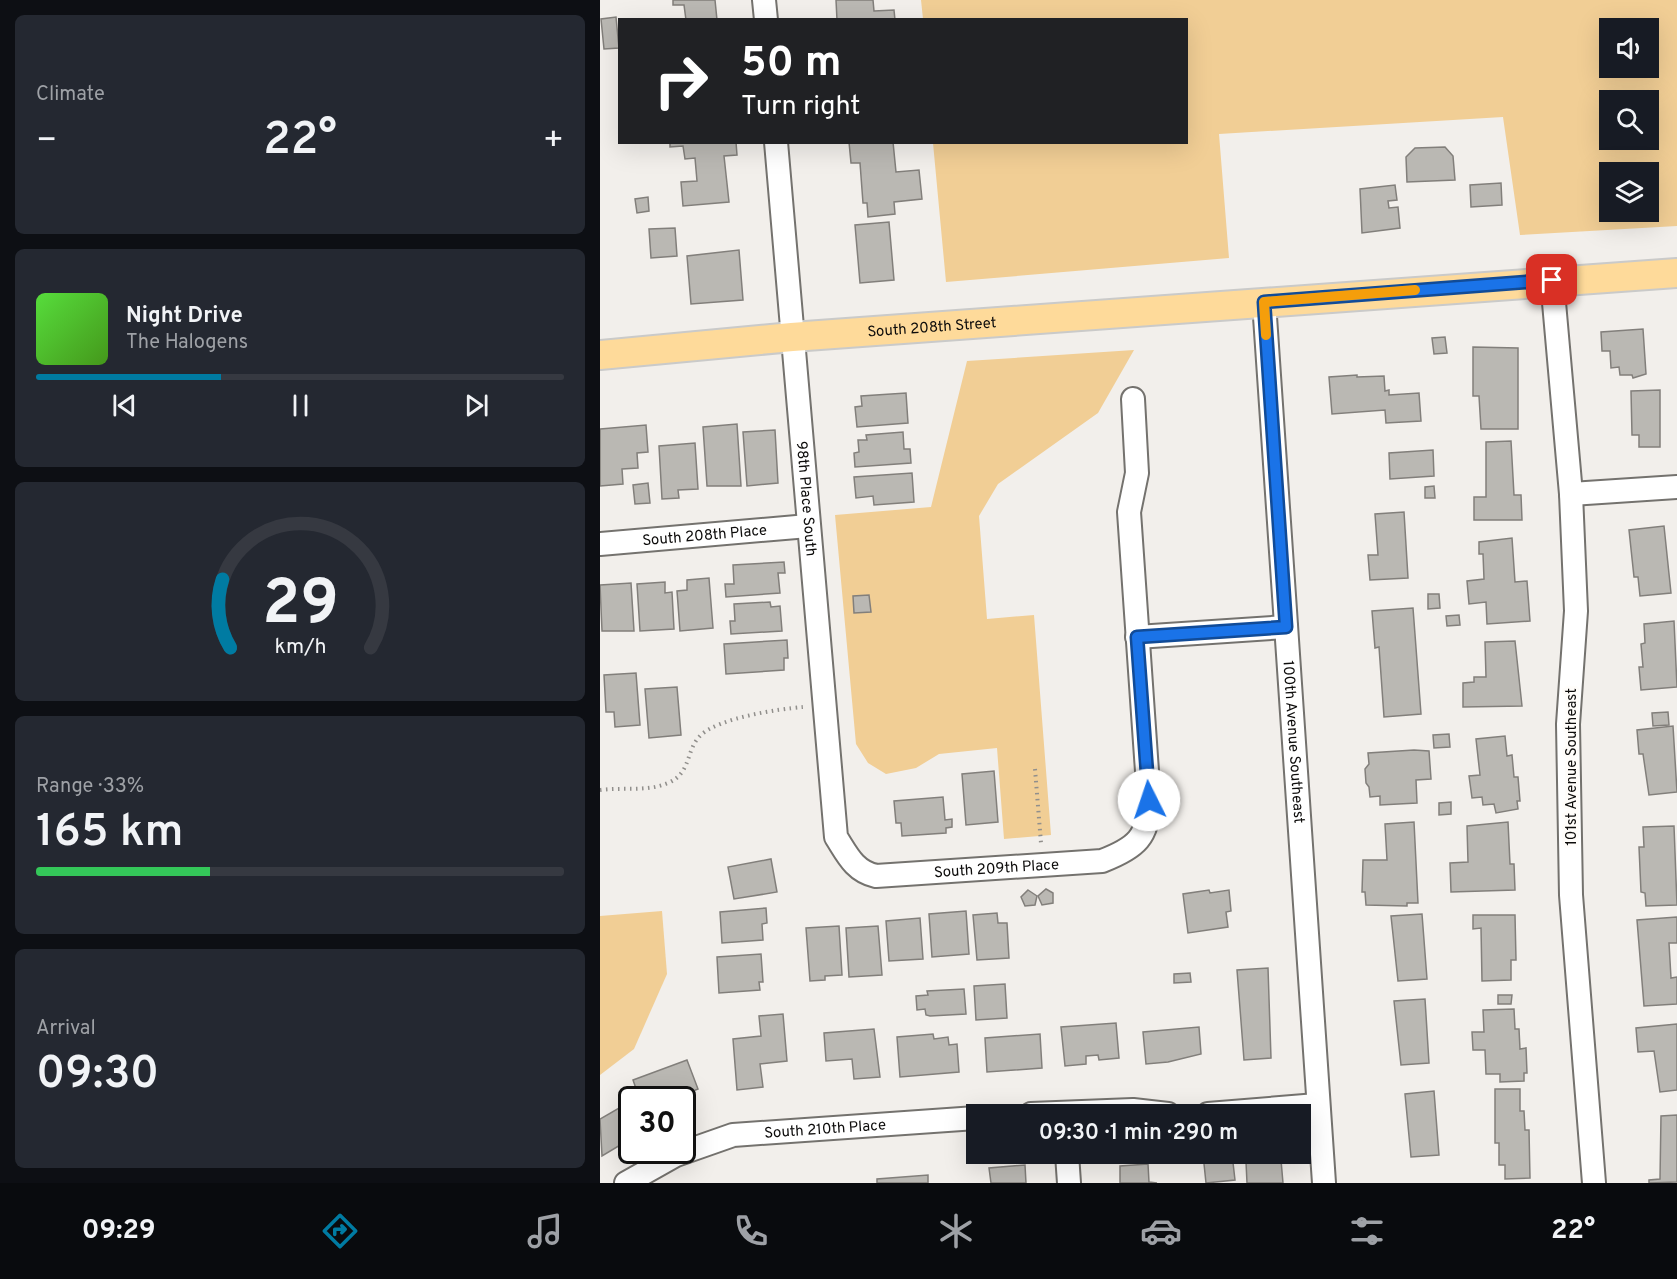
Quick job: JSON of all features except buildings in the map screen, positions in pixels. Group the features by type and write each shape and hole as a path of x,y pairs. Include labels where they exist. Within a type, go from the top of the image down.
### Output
{"main road":[{"name":"South 208th Street","path":"600,355 792,337 1552,280 1677,273"}],"street":[{"path":"764,0 766,18"},
{"name":"98th Place South","path":"776,144 836,837 847,853"},
{"name":"101st Avenue Southeast","path":"1552,280 1571,495 1575,611 1568,724 1571,895 1594,1183"},
{"name":"100th Avenue Southeast","path":"1264,302 1324,1183"},
{"path":"1133,399 1137,473 1129,512 1137,637 1286,627"},
{"path":"1571,495 1677,487"},
{"name":"South 208th Place","path":"600,544 808,526"},
{"name":"South 209th Place","path":"847,853 857,867 876,876 1102,861 1130,848 1145,832 1149,800 1137,637"},
{"path":"1311,1105 1317,1105"},
{"name":"South 210th Place","path":"626,1183 676,1155 733,1135 966,1119"},
{"path":"1068,1164 1069,1183"}],"path":[{"path":"600,790 649,789 675,780 686,768 700,736 721,725 766,712 824,705"},
{"path":"1035,769 1042,865"}],"shaded area":[{"path":"921,0 1677,0 1677,226 1520,235 1503,117 1219,134 1229,258 946,282 933,144 1188,144 1188,18 923,18"},
{"path":"1134,350 1098,413 998,484 979,516 987,619 1034,615 1051,835 1004,839 997,748 939,754 916,768 886,774 868,763 856,744 835,515 931,507 967,361"},
{"path":"662,911 667,974 634,1049 600,1075 600,916"}],"slow traffic":[{"path":"1266,335 1264,302 1415,290"}],"route":[{"path":"1149,800 1137,637 1286,627 1264,302 1552,280"}]}
